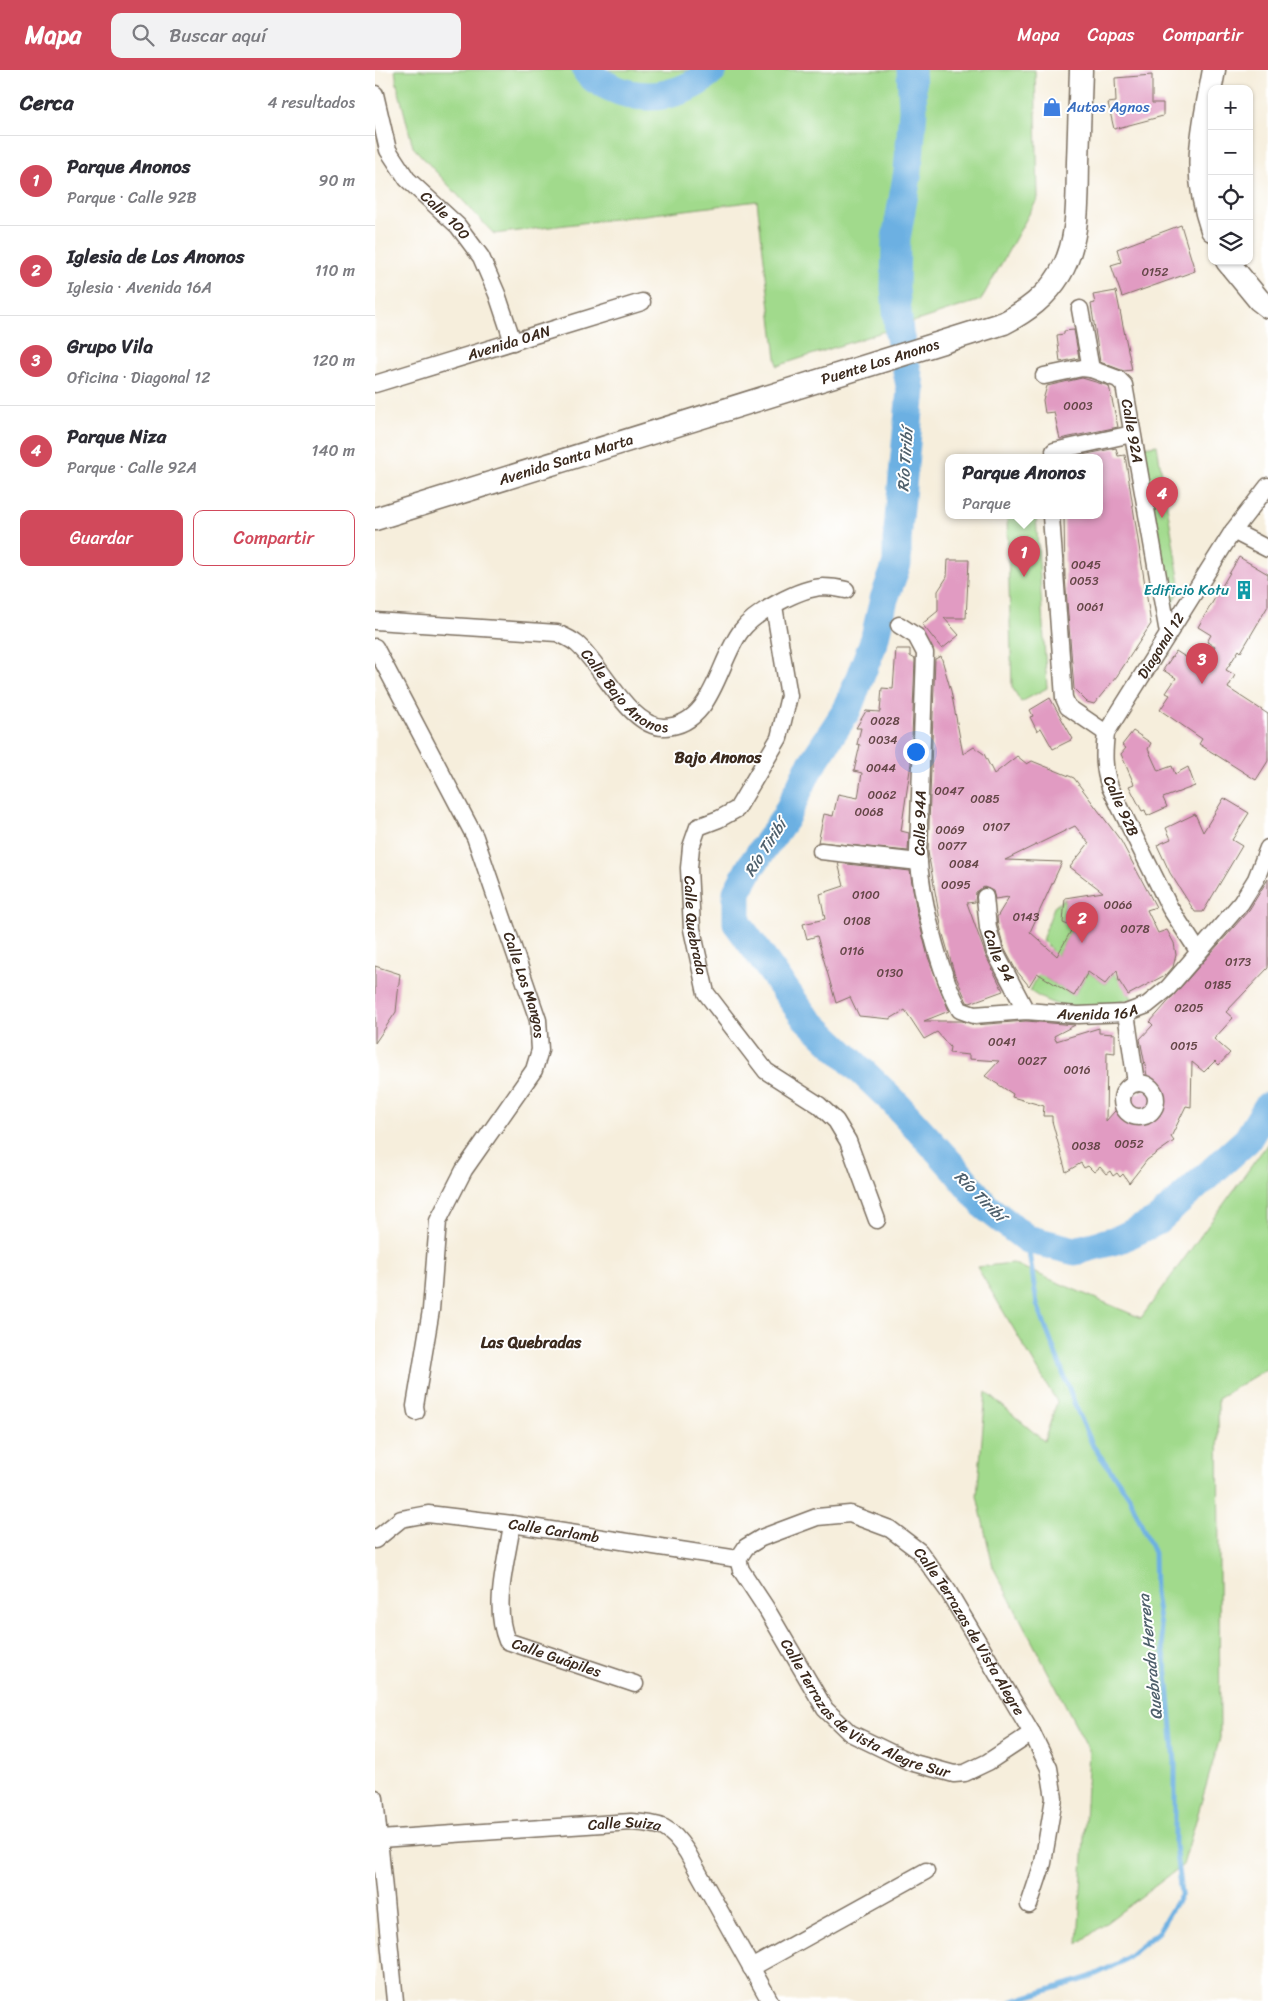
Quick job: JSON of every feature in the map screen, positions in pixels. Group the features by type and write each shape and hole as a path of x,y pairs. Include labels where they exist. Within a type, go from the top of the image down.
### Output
{"main road":[{"name":"Puente Los Anonos","path":"757,401 1004,323 1026,311 1045,294 1061,273 1072,246 1076,211 1081,70"},
{"path":"1208,220 1203,205 1199,168 1200,144 1214,70"},
{"path":"1230,265 1259,300 1268,306"},
{"name":"Avenida Santa Marta","path":"375,519 757,401"}],"street":[{"name":"Calle 100","path":"375,94 388,150 407,180 458,226 481,257 497,294 513,342"},
{"name":"Avenida 0AN","path":"375,384 642,302"},
{"path":"1044,376 1082,368 1091,370 1079,310"},
{"name":"Calle 92A","path":"1091,370 1118,379 1124,385 1168,633"},
{"path":"1053,451 1132,434"},
{"name":"Diagonal 12","path":"1106,733 1233,531 1268,486"},
{"path":"1051,519 1064,698 1067,708 1106,733"},
{"path":"1233,531 1268,549"},
{"name":"Calle Bajo Anonos","path":"375,621 557,633 579,645 637,716 654,726 666,727 689,720 703,706 741,631 774,606 795,595 821,587 846,590"},
{"name":"Calle Quebrada","path":"774,606 789,696 779,738 737,809 719,819 698,827 691,847 689,868 692,929 706,993 767,1071 819,1105 836,1121 848,1141 877,1220"},
{"name":"Calle 94A","path":"899,625 916,636 925,653 919,862 927,912 951,995 960,1010 974,1015"},
{"name":"Calle Los Mangos","path":"375,647 475,837 538,1020 540,1050 534,1070 464,1170 438,1221 435,1271 415,1406 416,1412"},
{"name":"Calle 92B","path":"1106,733 1105,774 1110,787 1170,908 1199,951"},
{"name":"Avenida 16A","path":"974,1015 1026,1012 1078,1015 1126,1013 1147,1005 1168,988 1241,904 1256,879 1268,848"},
{"path":"821,851 919,862"},
{"name":"Calle 94","path":"985,897 987,928 995,952 1026,1012"},
{"path":"1126,1013 1136,1083"},
{"name":"Calle Carlamb","path":"375,1540 401,1519 415,1514 428,1514 512,1524 738,1559"},
{"name":"Calle Terrazas de Vista Alegre","path":"738,1559 746,1547 761,1538 817,1517 850,1514 890,1530 919,1551 948,1591 1032,1733 1049,1768 1054,1798 1043,1862 1029,1905"},
{"name":"Calle Guápiles","path":"512,1524 500,1612 507,1641 635,1684"},
{"name":"Calle Terrazas de Vista Alegre Sur","path":"738,1559 741,1570 766,1608 825,1709 850,1733 910,1762 954,1774 965,1774 988,1762 1032,1733"},
{"path":"375,1798 395,2001"},
{"name":"Calle Suiza","path":"380,1839 631,1822 654,1823 674,1833 687,1852 770,2001"},
{"path":"751,1968 927,1871"}],"green space":[{"path":"395,70 1035,70 1038,198 981,300 777,366 757,201 494,234 413,147"},
{"path":"1157,445 1181,590 1171,606 1143,447"},
{"path":"1007,519 1036,519 1047,688 1021,702 1012,687"},
{"path":"1065,898 1063,922 1073,927 1045,978 1074,996 1088,972 1105,984 1114,973 1133,999 1080,1008 1055,1004 1030,991 1051,949 1042,940 1054,907"},
{"path":"1268,1143 1268,1368 1218,1398 1220,1738 1183,1865 1078,1944 1089,1750 993,1567 977,1496 986,1392 1044,1441 1057,1402 977,1267 1012,1263 1141,1318"}],"building":[{"path":"1152,75 1152,103 1163,103 1163,116 1114,129 1108,103 1116,102 1115,78"},
{"path":"1181,225 1195,271 1122,297 1111,265 1121,262 1117,249"},
{"path":"1116,291 1132,370 1124,371 1100,362 1091,304 1095,303 1093,295"},
{"path":"1074,330 1079,358 1060,362 1057,335 1064,334 1064,331"},
{"path":"1082,378 1109,386 1118,427 1060,439 1054,412 1045,413 1043,400 1047,386"},
{"path":"1116,448 1118,456 1125,455 1151,624 1117,676 1094,704 1087,702 1074,689 1065,577 1064,519 1103,519 1103,454 1087,454"},
{"path":"1239,557 1268,574 1268,606 1241,652 1239,650 1226,670 1235,675 1228,688 1268,714 1268,761 1256,780 1199,744 1202,739 1160,710 1170,695 1166,693 1176,678 1163,670 1176,651 1201,667 1215,646 1207,642 1211,635 1198,627"},
{"path":"948,560 969,560 966,618 944,618 959,635 942,649 922,624 938,611 938,591 947,577"},
{"path":"896,649 910,649 910,656 915,659 911,763 901,831 909,833 908,851 818,842 824,814 833,816 838,794 858,798 862,773 854,771 860,745 857,744 861,728 856,728 866,711 880,712 882,688 893,689"},
{"path":"941,656 951,691 963,754 974,747 984,754 994,774 1017,756 1027,764 1032,761 1074,778 1121,841 1156,907 1147,910 1158,933 1167,930 1174,943 1176,955 1173,967 1167,974 1128,995 1119,981 1117,970 1105,984 1088,972 1074,996 1037,973 1029,986 1016,970 1004,948 998,926 997,917 1009,897 995,899 993,891 984,887 976,892 975,902 967,903 986,956 1003,991 970,1003 967,1002 954,972 942,931 928,852 935,659","holes":["1075,826 1089,843 1070,867 1103,892 1065,898 1063,923 1073,927 1057,956 1030,932 1062,862 1005,860"]},
{"path":"1050,698 1073,739 1053,749 1041,728 1037,731 1030,717 1033,716 1030,710"},
{"path":"1133,731 1151,743 1148,749 1158,771 1172,766 1175,774 1188,767 1195,786 1163,798 1167,807 1147,816 1145,810 1142,811 1129,786 1134,784 1121,754 1126,748 1122,745"},
{"path":"1224,798 1249,813 1232,840 1242,846 1203,912 1195,912 1170,873 1157,845 1171,839 1166,828 1195,814 1203,832"},
{"path":"838,863 910,871 917,913 928,957 949,1011 924,1021 962,1021 975,1025 1026,1021 1075,1025 1054,1036 1056,1041 1099,1028 1099,1033 1115,1034 1115,1053 1107,1052 1106,1121 1132,1092 1150,1091 1140,1039 1153,1025 1150,1022 1249,910 1268,879 1268,968 1226,1012 1233,1018 1214,1039 1230,1053 1219,1065 1215,1061 1204,1072 1192,1062 1191,1107 1186,1106 1171,1137 1174,1141 1147,1160 1129,1183 1123,1174 1120,1177 1117,1173 1113,1176 1110,1171 1106,1174 1100,1167 1094,1172 1088,1166 1084,1168 1081,1163 1066,1172 1052,1116 1043,1116 1044,1106 1012,1097 1013,1094 985,1076 999,1061 969,1059 969,1055 949,1053 950,1047 937,1032 924,1039 905,1010 890,1019 859,1016 850,997 836,1003 817,936 807,939 803,924 825,919 820,894 844,886"},
{"path":"375,966 400,974 396,1012 375,1043"}],"waterway":[{"name":"Río Tiribí","path":"586,70 594,78 610,87 623,92 651,96 664,95 690,86 713,70"},
{"name":"Río Tiribí","path":"911,70 913,110 908,171 896,239 895,288 899,333 911,390 897,540 897,564 884,599 874,641 847,710 808,770 785,818 751,866 737,892 737,923 804,1016 894,1102 956,1170 986,1207 1027,1239 1075,1251 1120,1239 1157,1221 1247,1140 1268,1106"},
{"name":"Quebrada Herrera","path":"1013,2001 1090,1977 1121,1962 1158,1932 1181,1894 1175,1845 1175,1762 1167,1674 1155,1593 1154,1553 1129,1496 1093,1446 1075,1405 1037,1304 1027,1239"}],"place":[{"name":"Autos Agnos","path":"1052,107"},
{"name":"Parque Niza","path":"1162,518"},
{"name":"Parque Anonos","path":"1024,577"},
{"name":"Edificio Kotu","path":"1244,590"},
{"name":"Grupo Vila","path":"1202,684"},
{"name":"Iglesia de Los Anonos","path":"1082,943"}],"district":[{"name":"Bajo Anonos","path":"718,757"},
{"name":"Las Quebradas","path":"531,1342"}]}
